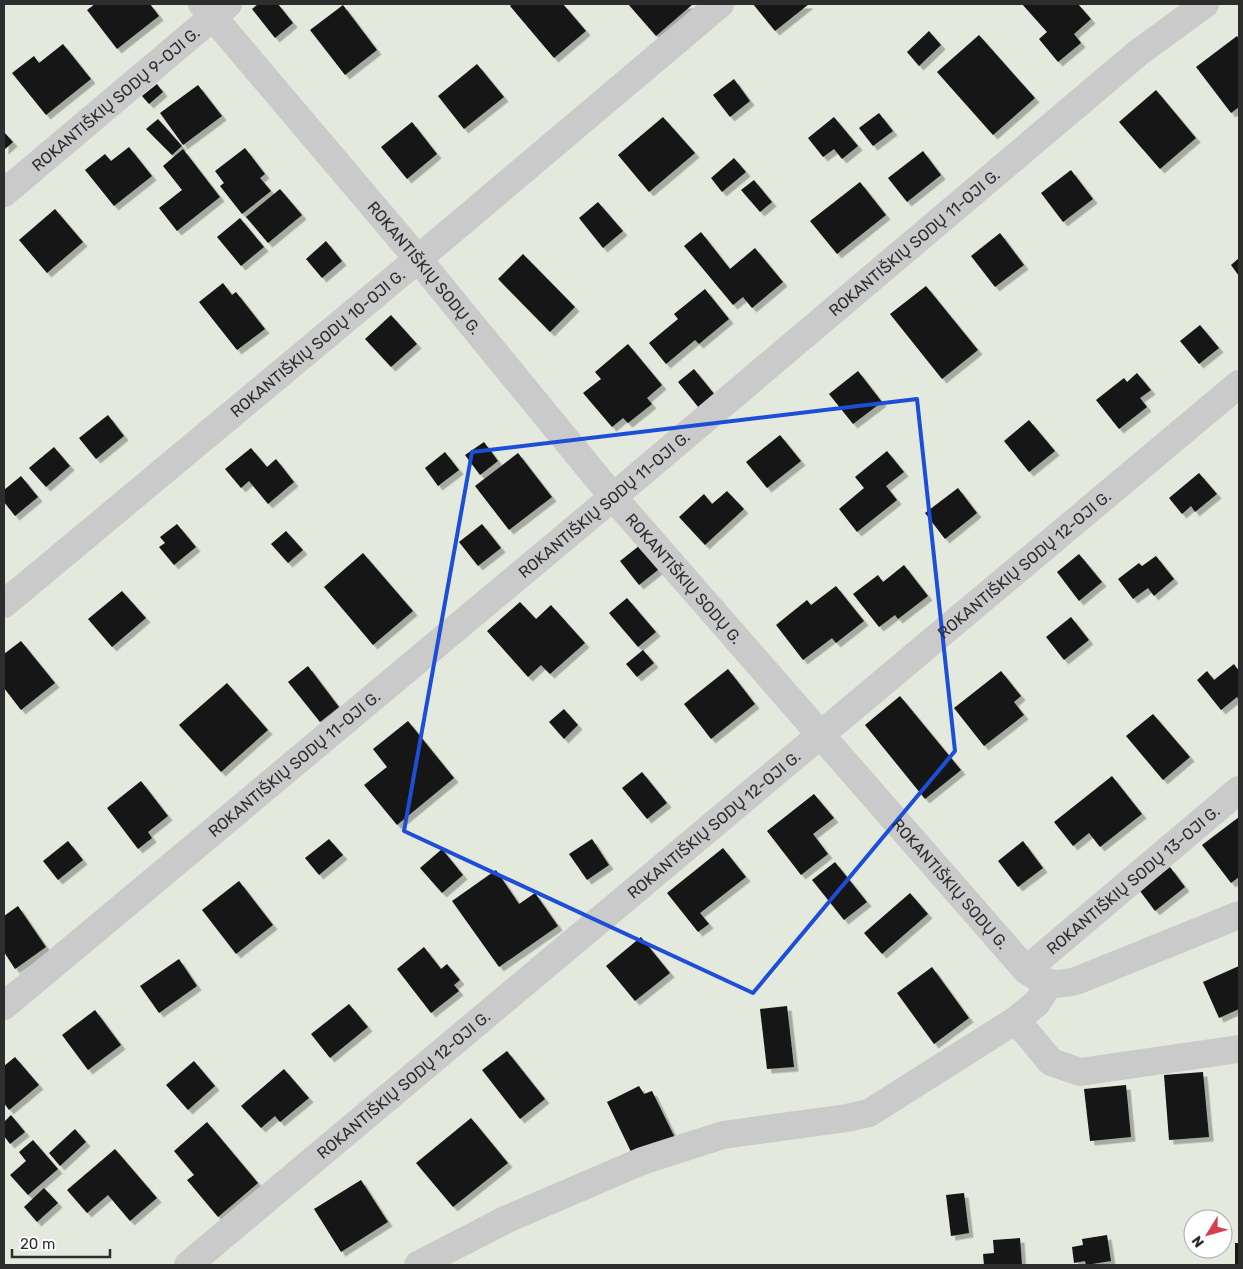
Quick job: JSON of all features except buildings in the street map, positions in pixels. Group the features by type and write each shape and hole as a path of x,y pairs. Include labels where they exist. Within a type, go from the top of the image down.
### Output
{"street":[{"name":"ROKANTIŠKIŲ SODŲ 10-OJI G.","path":"4,604 720,4"},
{"name":"ROKANTIŠKIŲ SODŲ 11-OJI G.","path":"4,1006 1138,53 1205,4"},
{"name":"ROKANTIŠKIŲ SODŲ G.","path":"214,8 613,496 1037,977"},
{"name":"ROKANTIŠKIŲ SODŲ 9-OJI G.","path":"4,193 214,8"},
{"name":"ROKANTIŠKIŲ SODŲ 12-OJI G.","path":"188,1265 1239,384"},
{"name":"ROKANTIŠKIŲ SODŲ 13-OJI G.","path":"418,1265 505,1220 642,1161 723,1135 847,1118 869,1113 1016,1020 1037,1003 1037,977 1239,790"},
{"path":"1037,977 1059,986 1076,981 1239,915"},
{"path":"1016,1020 1051,1062 1080,1072 1239,1049"}],"highlighted area":[{"path":"917,399 955,751 753,993 404,831 472,452"}],"shaded area":[{"path":"4,4 1239,4 1239,1265 4,1265"}]}
